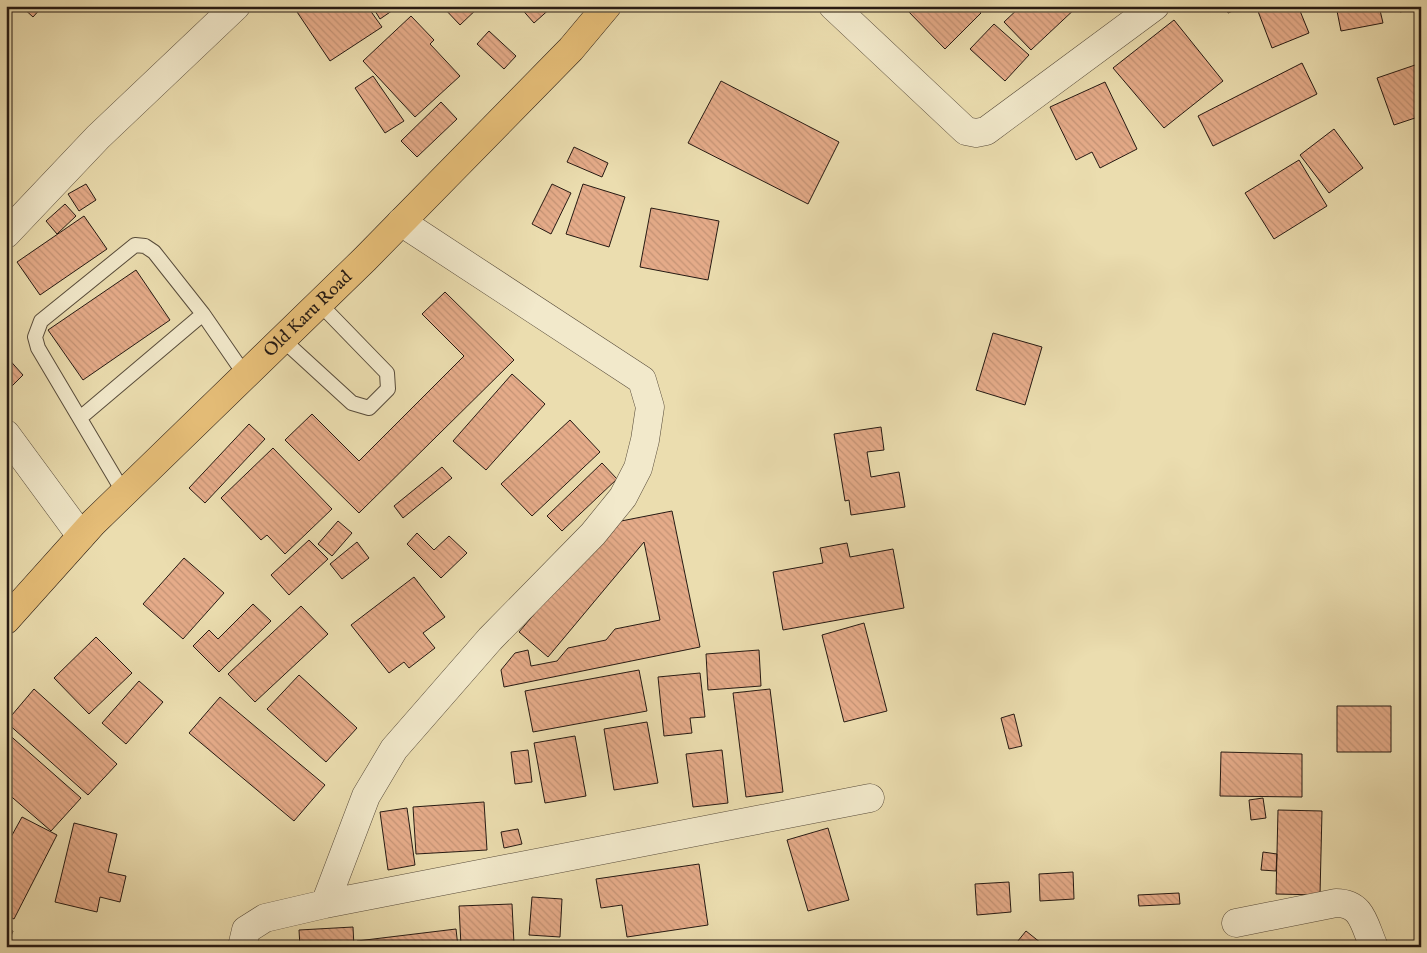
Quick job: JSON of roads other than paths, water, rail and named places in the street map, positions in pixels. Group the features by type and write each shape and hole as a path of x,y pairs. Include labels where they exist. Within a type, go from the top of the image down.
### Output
{"main road":[{"name":"Old Karu Road","path":"6,620 81,536 401,222 571,50 607,6"}],"street":[{"path":"10,218 236,6"},
{"path":"842,9 966,131 976,134 986,131 1155,6"},
{"path":"325,904 366,796 394,749 490,639 593,534 622,497 638,468 650,407 642,380 401,222"},
{"path":"6,434 81,536"},
{"path":"242,947 246,930 265,918 325,904 870,798"},
{"path":"1236,923 1336,902 1348,903 1357,908 1374,947"}],"lane":[{"path":"124,493 38,348 35,338 41,321 135,245 145,246 154,252 202,314 245,375"},
{"path":"282,339 352,403 369,408 388,389 387,373 319,303"},
{"path":"80,418 202,314"}]}
